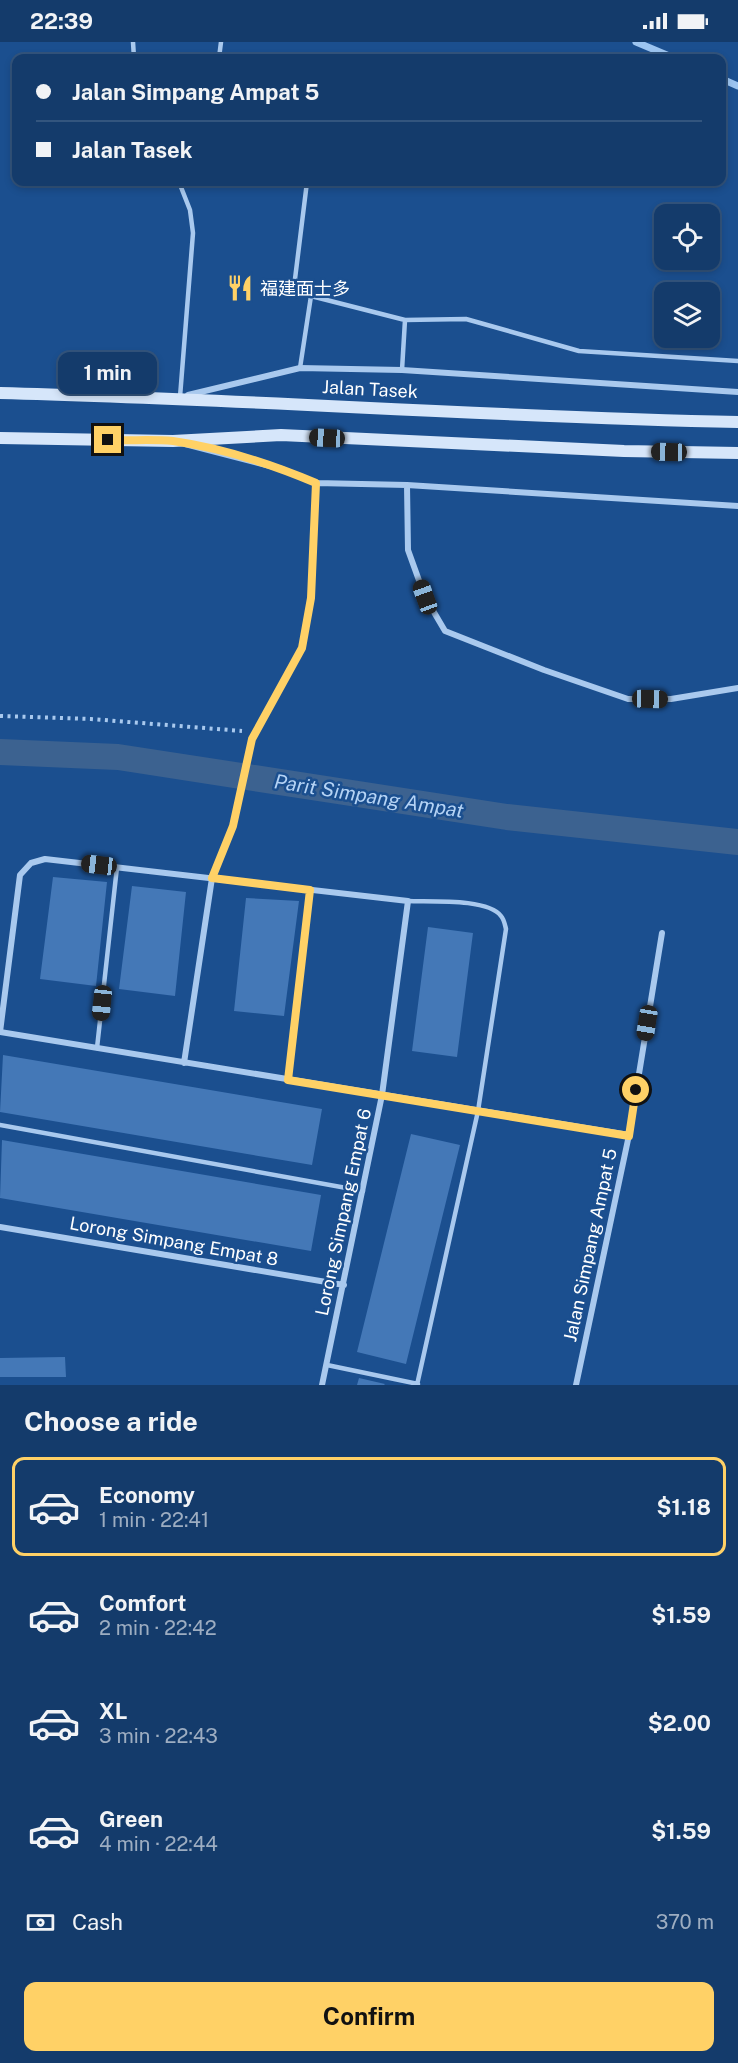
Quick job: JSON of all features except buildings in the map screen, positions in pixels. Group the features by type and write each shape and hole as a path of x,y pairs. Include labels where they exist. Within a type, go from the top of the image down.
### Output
{"main road":[{"name":"Jalan Tasek","path":"0,393 180,397 620,420 738,422"},
{"path":"0,438 173,441 281,435 624,451 738,453"}],"street":[{"path":"180,397 300,368 402,370 738,392"},
{"path":"173,441 242,457 282,469 316,483 407,485 738,506"},
{"path":"184,1063 212,878 233,826 253,735 302,648 311,598 316,483"},
{"path":"407,485 408,550 425,597 445,632 628,699 671,699 738,688"},
{"path":"408,901 45,859 31,863 20,875 0,1032 629,1136"},
{"name":"Lorong Simpang Empat 6","path":"322,1385 382,1095 408,901"},
{"name":"Jalan Simpang Ampat 5","path":"576,1385 629,1136 662,933"},
{"name":"Lorong Simpang Empat 8","path":"0,1227 344,1285"}],"lane":[{"path":"180,397 193,233 190,210 181,186"},
{"path":"307,186 295,279 311,296 405,320 466,319 579,351 738,361"},
{"path":"300,368 311,296"},
{"path":"402,370 405,320"},
{"path":"97,1048 117,867"},
{"path":"288,1080 310,890"},
{"path":"327,1365 418,1385 478,1111 506,929 501,916 490,907 462,903 408,901"},
{"path":"0,1125 363,1191"}],"path":[{"path":"0,716 91,719 253,735"}],"waterway":[{"path":"636,42 664,54"},
{"path":"726,81 738,86"},
{"name":"Parit Simpang Ampat","path":"0,752 118,757 507,817 738,842"}],"place":[{"name":"福建面士多","path":"240,288"}],"route":[{"path":"108,440 173,441 242,457 282,469 316,483 311,598 302,648 252,739 233,826 212,878 310,890 288,1080 629,1136 636,1090"}]}
